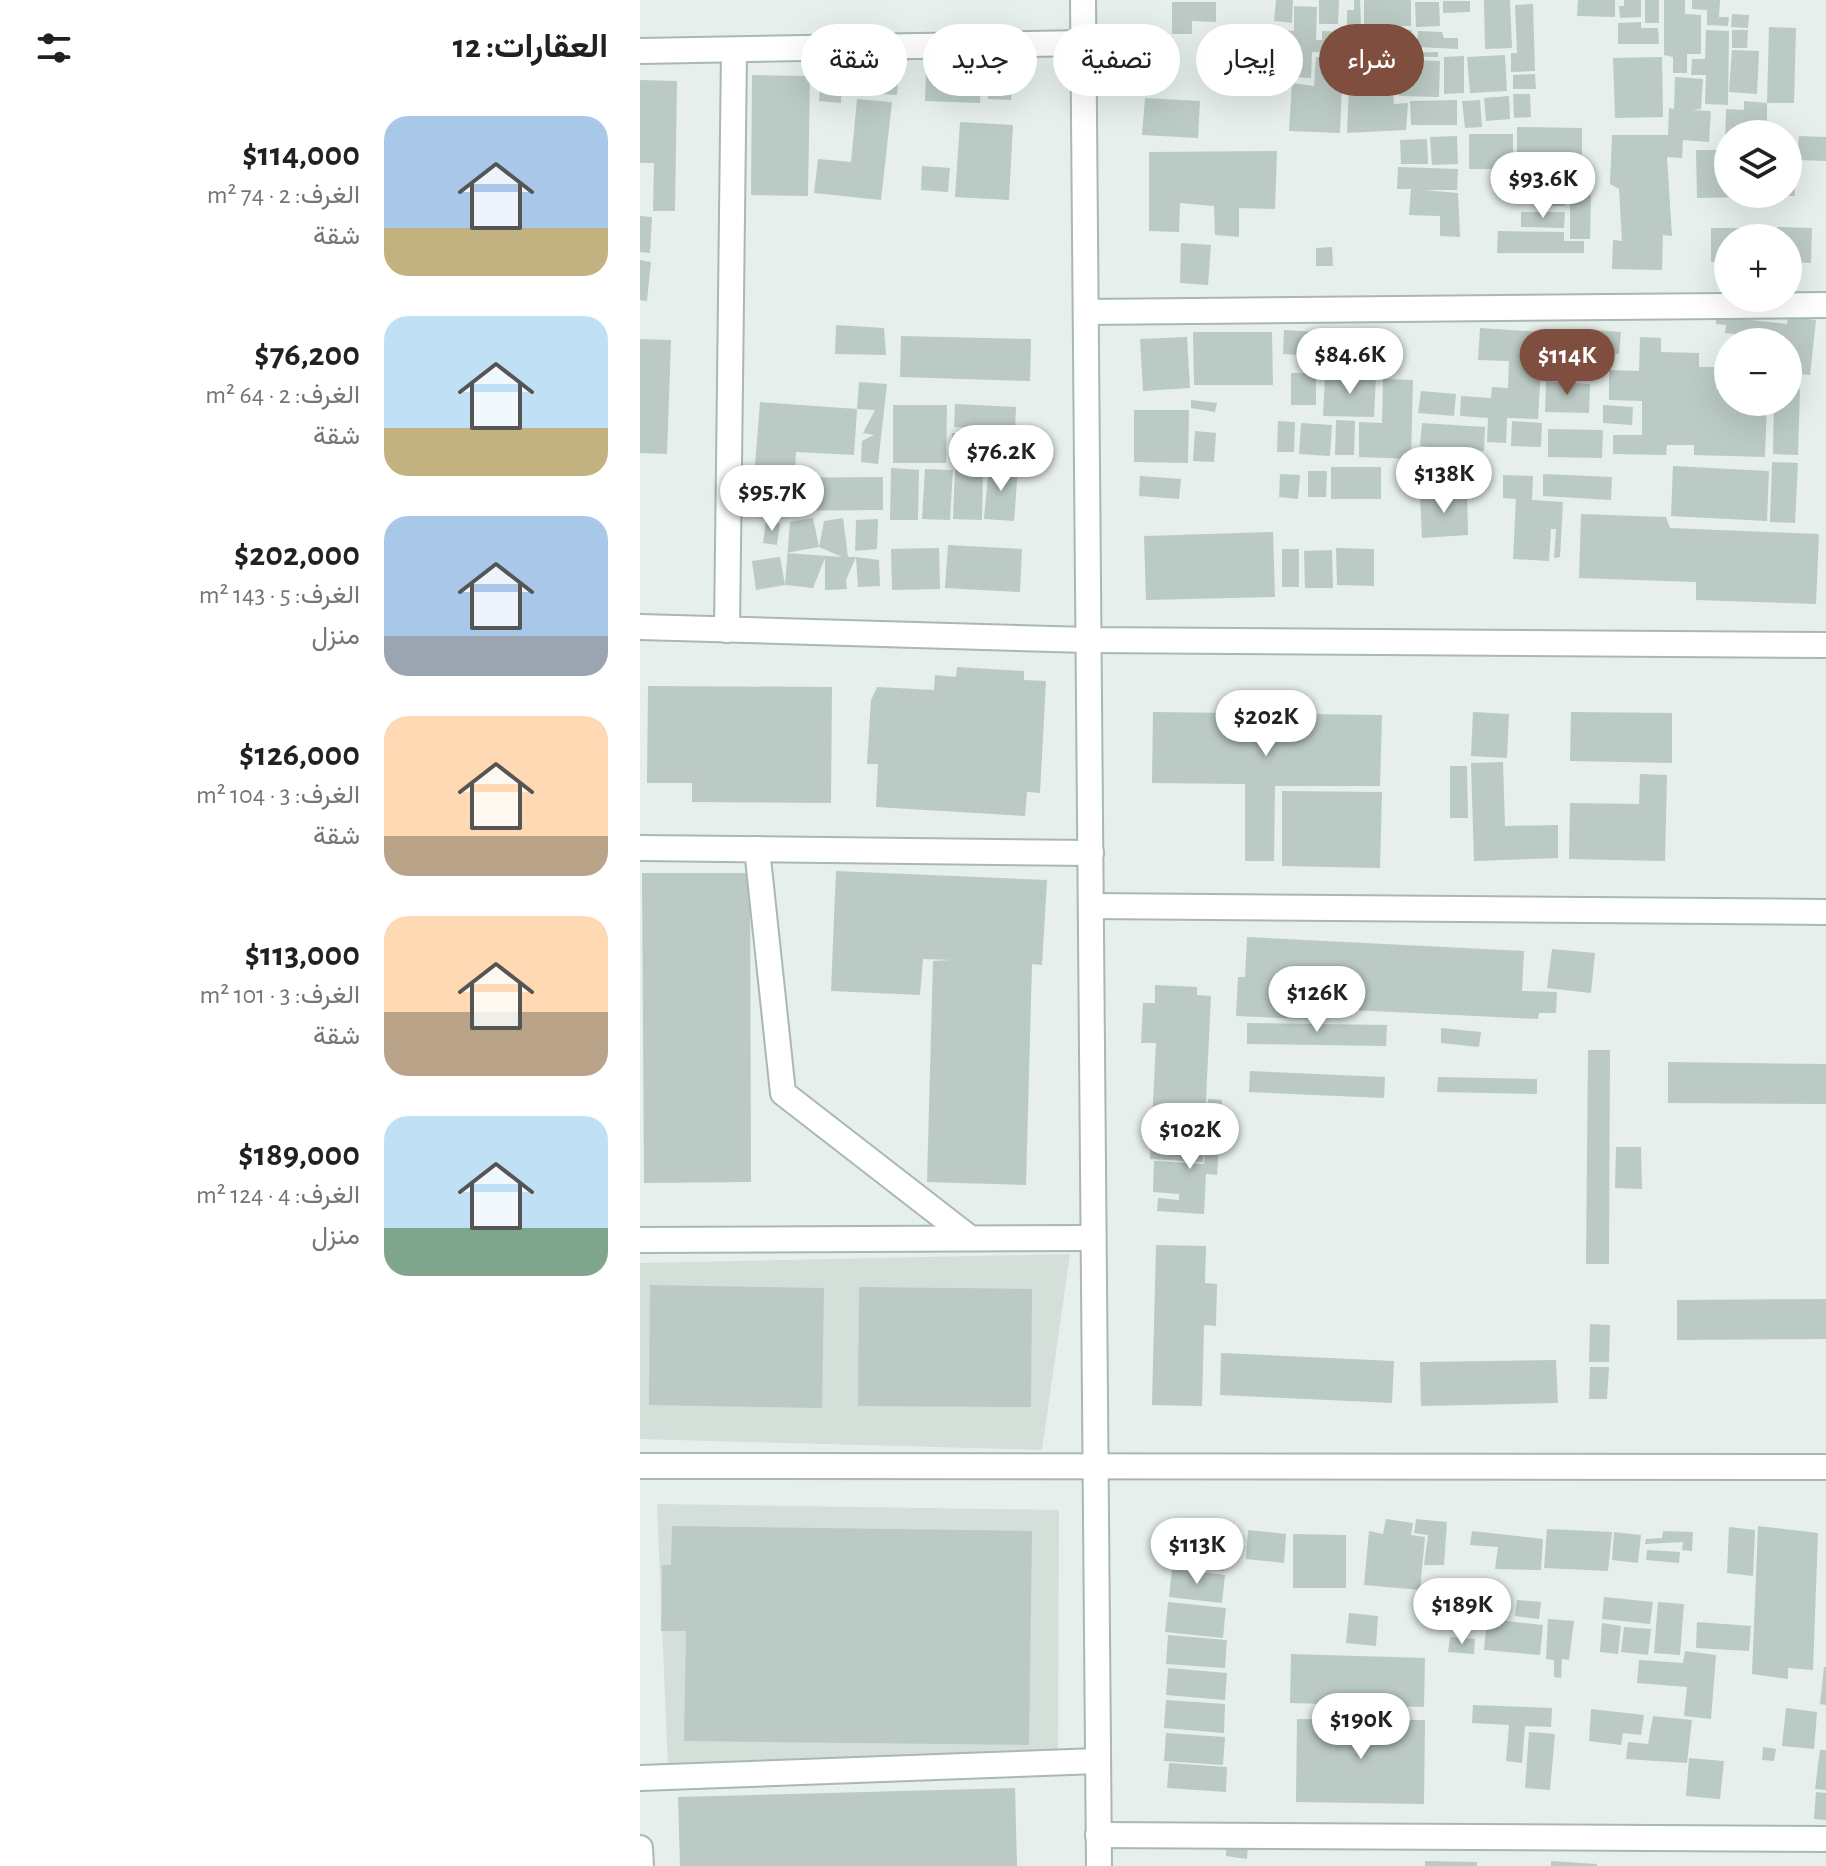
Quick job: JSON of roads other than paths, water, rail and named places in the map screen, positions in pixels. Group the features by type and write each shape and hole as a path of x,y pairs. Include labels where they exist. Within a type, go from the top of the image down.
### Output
{"street":[{"path":"1083,0 1083,24"},
{"path":"640,51 1053,44"},
{"path":"727,630 734,50"},
{"path":"1084,96 1099,1866"},
{"path":"1086,312 1826,305"},
{"path":"640,627 1088,640 1826,645"},
{"path":"640,848 1091,853"},
{"path":"757,849 783,1093 970,1238"},
{"path":"1091,906 1826,912"},
{"path":"640,1240 1093,1238"},
{"path":"640,1466 1826,1467"},
{"path":"640,1778 1098,1761"},
{"path":"1098,1835 1826,1839"},
{"path":"640,1848 641,1866"}]}
